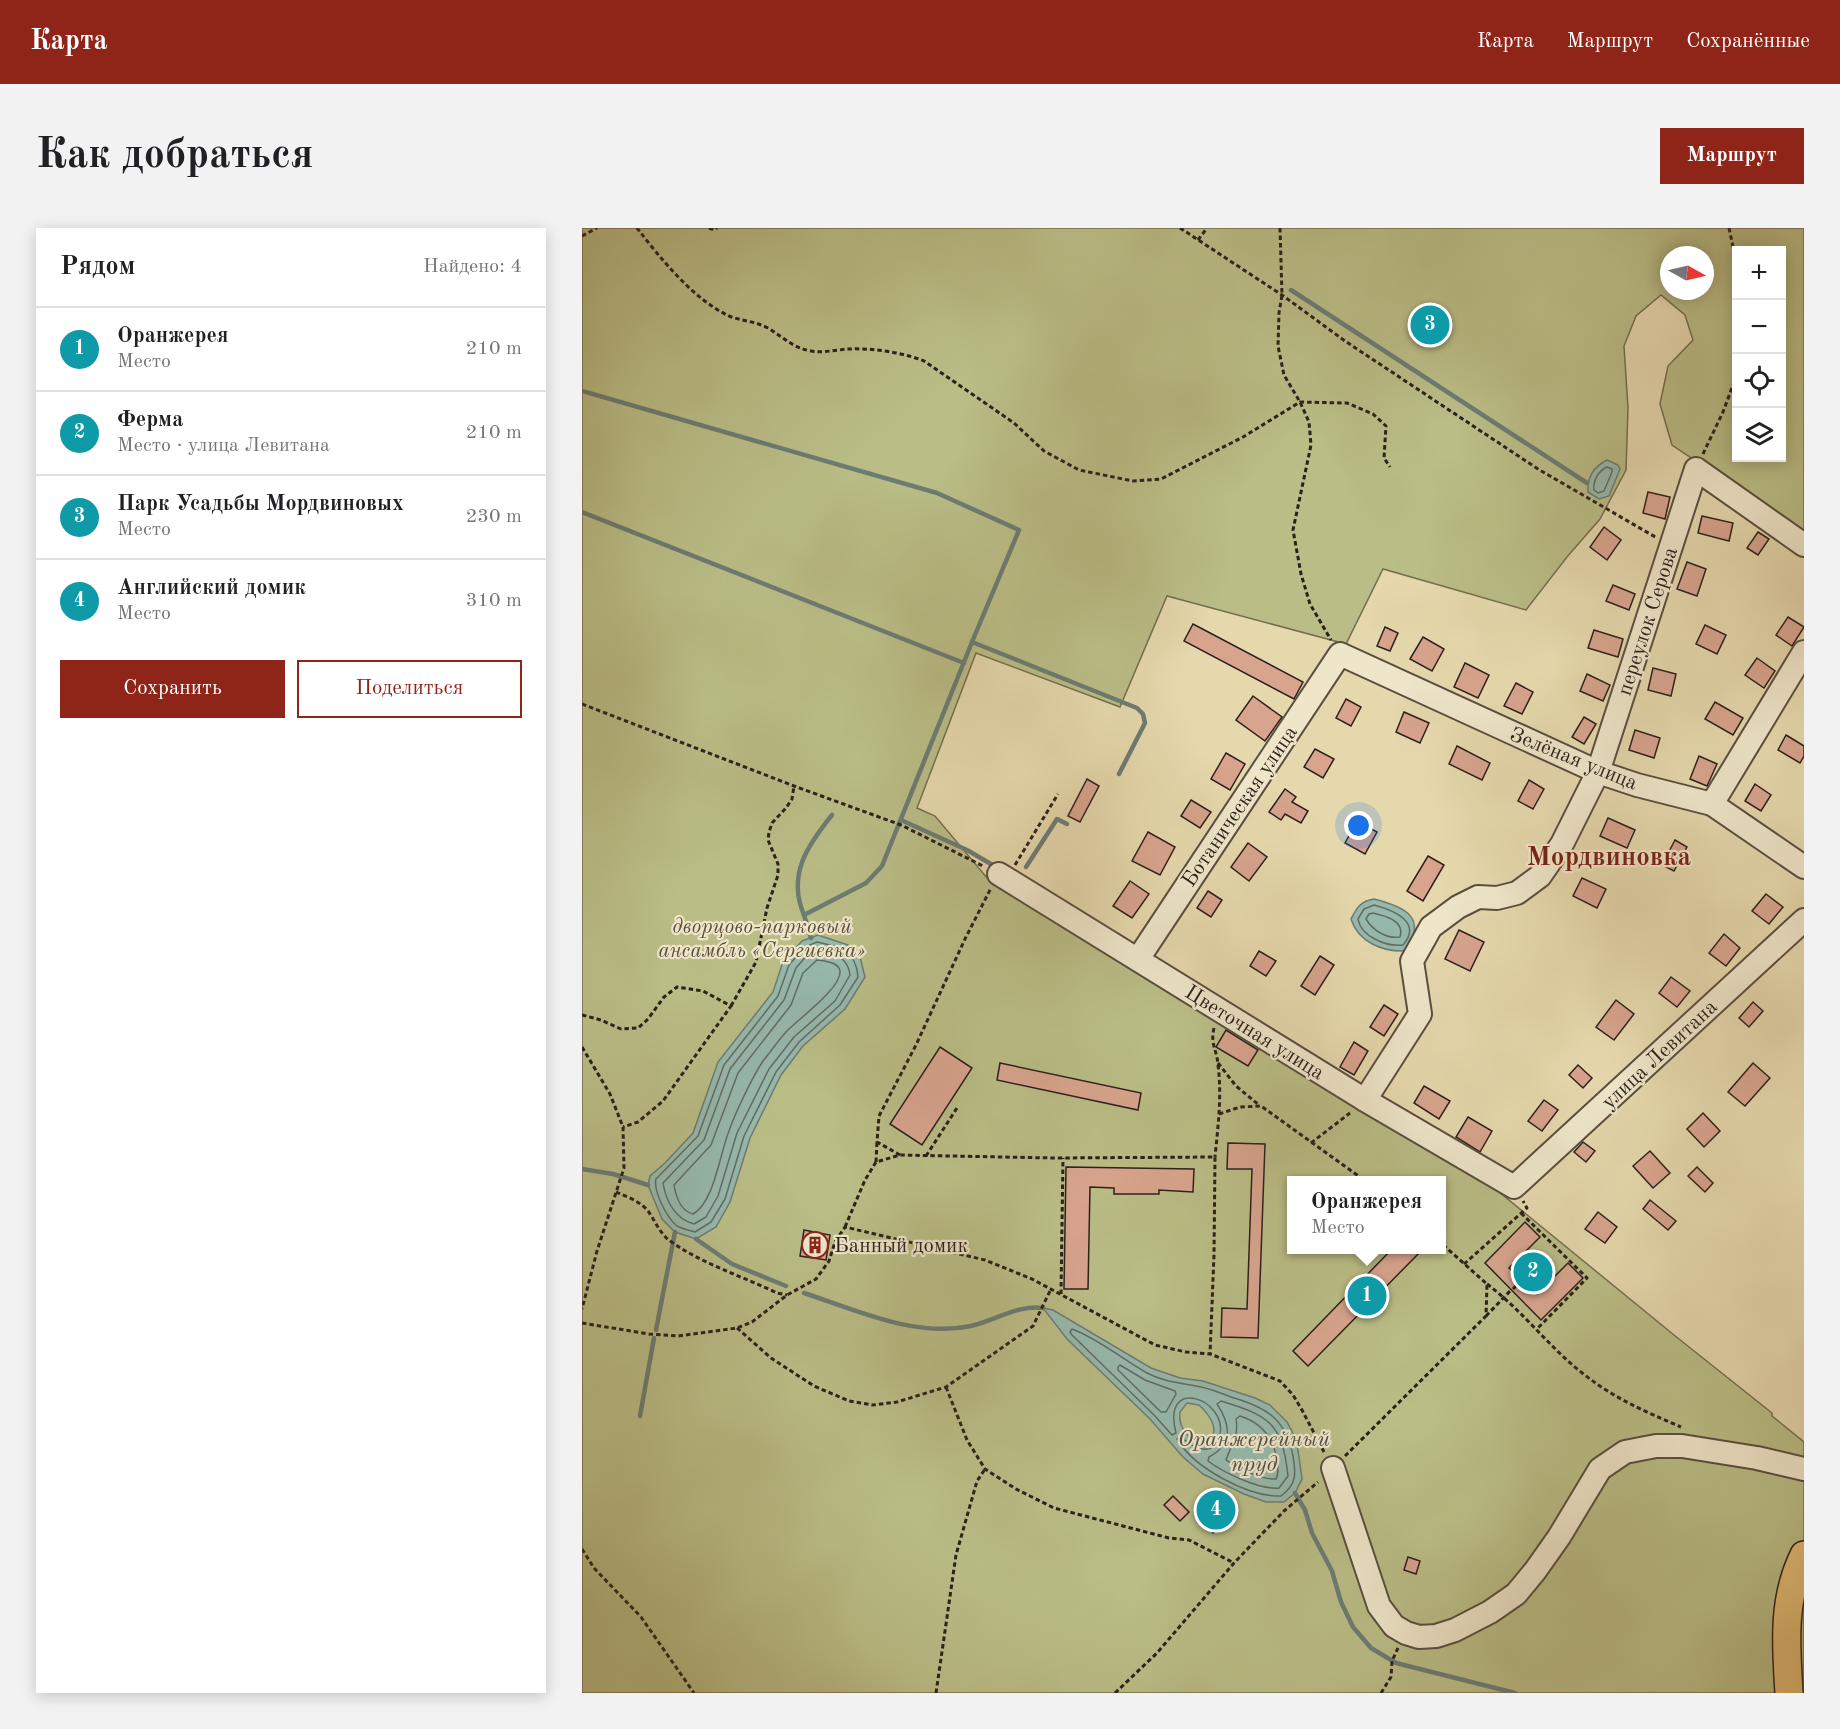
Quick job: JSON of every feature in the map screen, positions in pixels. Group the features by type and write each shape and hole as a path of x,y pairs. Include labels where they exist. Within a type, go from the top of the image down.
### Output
{"main road":[{"path":"1789,1693 1787,1611 1792,1585 1804,1555"}],"street":[{"name":"переулок Серова","path":"1361,1105 1420,1014 1413,961 1431,927 1458,907 1478,897 1497,898 1517,893 1540,876 1562,844 1598,772 1696,469"},
{"path":"1696,469 1804,545"},
{"path":"1712,804 1804,652"},
{"name":"Зелёная улица","path":"1340,654 1598,772 1637,785 1712,804 1804,867"},
{"name":"Ботаническая улица","path":"1138,959 1340,654"},
{"name":"Цветочная улица","path":"1003,877 1218,1009 1361,1105 1514,1187"},
{"name":"улица Левитана","path":"1514,1187 1804,920"},
{"path":"1334,1468 1379,1606 1394,1626 1406,1633 1419,1636 1436,1636 1455,1630 1490,1612 1516,1594 1559,1537 1600,1468 1625,1452 1656,1446 1682,1446 1757,1458 1804,1469"}],"path":[{"path":"582,236 597,228"},
{"path":"637,228 666,266 709,303 730,316 767,327 796,348 814,352 860,350 908,355 924,362 1014,423 1044,451 1079,470 1133,481 1161,478 1243,437 1300,402 1347,403 1373,414 1386,426 1384,458 1390,467"},
{"path":"709,228 714,230 717,228"},
{"path":"1180,228 1538,469 1671,546"},
{"path":"1198,240 1207,228"},
{"path":"1280,228 1282,295 1278,346 1284,375 1309,422 1311,445 1293,530 1301,574 1310,604 1340,654"},
{"path":"1729,228 1733,246"},
{"path":"1696,469 1732,390"},
{"path":"582,704 899,824 961,853 1003,877"},
{"path":"622,1127 638,1122 663,1101 731,1006 756,962 767,908 778,875 778,864 768,840 768,832 772,823 792,799 794,786"},
{"path":"582,1323 649,1334 678,1336 737,1328 752,1322 787,1295 816,1279 829,1261 835,1242 845,1227 865,1180 876,1162 879,1116 916,1045 964,939 1058,794"},
{"path":"582,1015 621,1029 638,1028 648,1019 664,997 678,987 703,991 731,1006"},
{"path":"1210,1354 1215,1156 1219,1114 1218,1064 1211,1040 1218,1009"},
{"path":"582,1047 610,1094 622,1127 624,1168 597,1251 582,1309"},
{"path":"1218,1064 1236,1086 1261,1106 1358,1176"},
{"path":"1311,1143 1361,1105"},
{"path":"1219,1114 1240,1107 1261,1106"},
{"path":"927,1156 957,1108"},
{"path":"877,1142 900,1155"},
{"path":"876,1162 900,1155 1063,1158 1215,1156"},
{"path":"1061,1295 1063,1158"},
{"path":"1464,1264 1527,1208 1514,1187"},
{"path":"616,1192 633,1199 647,1210 656,1227 669,1240 703,1262 787,1295"},
{"path":"1521,1213 1587,1278 1537,1329"},
{"path":"845,1227 985,1260 1032,1279 1155,1345 1186,1352 1210,1354 1280,1381 1293,1395 1334,1468"},
{"path":"1446,1248 1504,1297 1580,1371 1616,1398 1684,1428"},
{"path":"1519,1258 1525,1264 1525,1277 1535,1287 1540,1285 1543,1288"},
{"path":"1115,1693 1157,1653 1234,1563 1284,1511 1334,1468 1525,1277"},
{"path":"1486,1284 1486,1316"},
{"path":"737,1328 771,1358 814,1386 849,1401 873,1405 897,1402 946,1387 1033,1326 1051,1289"},
{"path":"946,1387 967,1440 985,1469 1016,1489 1054,1508 1169,1538 1189,1540 1234,1563"},
{"path":"936,1693 956,1555 967,1523 977,1481 985,1469"},
{"path":"582,1549 594,1568 641,1617 694,1693"},
{"path":"1381,1693 1391,1677 1394,1654 1406,1633"}],"green space":[{"name":"дворцово-парковый ансамбль «Сергиевка»","path":"582,228 1804,228 1804,534 1672,445 1660,404 1668,366 1693,340 1685,315 1667,300 1714,300 1714,246 1660,246 1660,296 1636,316 1624,346 1628,408 1626,470 1600,519 1526,610 1383,569 1346,644 1167,596 1120,707 976,653 917,808 935,816 993,885 996,882 1466,1165 1772,1413 1772,1416 1804,1442 1804,1693 582,1693"}],"water":[{"path":"1607,460 1618,465 1620,469 1609,496 1599,499 1588,492 1589,482 1595,469"},
{"path":"1374,899 1404,910 1414,922 1412,940 1405,951 1388,950 1372,944 1354,927 1351,919 1357,908 1366,901"},
{"path":"818,935 848,945 860,957 865,977 845,1009 803,1046 781,1075 750,1138 730,1202 716,1227 696,1239 675,1232 662,1219 648,1185 650,1176 693,1133 718,1062 773,992 783,962 802,941"},
{"name":"Оранжерейный пруд","path":"1043,1308 1053,1310 1151,1368 1180,1378 1203,1381 1270,1405 1287,1422 1296,1439 1302,1479 1295,1493 1284,1502 1266,1502 1203,1474 1183,1457 1150,1419 1067,1339","holes":["1187,1403 1199,1405 1207,1414 1214,1429 1213,1435 1205,1444 1194,1441 1186,1433 1180,1418 1180,1412"]}],"building":[{"path":"1648,492 1670,497 1665,519 1643,513"},
{"path":"1702,516 1733,523 1729,541 1698,533"},
{"path":"1604,527 1621,540 1607,560 1590,547"},
{"path":"1758,532 1769,539 1758,555 1747,548"},
{"path":"1687,562 1706,569 1697,596 1677,589"},
{"path":"1613,585 1635,594 1629,610 1606,601"},
{"path":"1788,617 1804,627 1792,646 1776,635"},
{"path":"1193,624 1303,682 1294,699 1184,641"},
{"path":"1705,625 1726,635 1717,654 1696,644"},
{"path":"1385,627 1398,633 1390,651 1377,646"},
{"path":"1594,630 1623,639 1618,657 1588,648"},
{"path":"1423,637 1444,649 1432,671 1410,659"},
{"path":"1757,658 1775,671 1764,688 1745,675"},
{"path":"1465,663 1489,675 1478,698 1454,687"},
{"path":"1653,668 1676,674 1671,696 1648,690"},
{"path":"1587,674 1610,685 1603,701 1580,691"},
{"path":"1516,683 1533,692 1522,714 1504,706"},
{"path":"1253,696 1282,717 1265,741 1236,720"},
{"path":"1346,699 1361,707 1351,726 1336,718"},
{"path":"1715,702 1743,718 1733,735 1705,719"},
{"path":"1404,712 1429,723 1420,743 1396,732"},
{"path":"1584,717 1596,724 1584,744 1572,737"},
{"path":"1635,730 1660,738 1654,758 1629,750"},
{"path":"1786,735 1804,746 1804,756 1800,763 1778,750"},
{"path":"1457,746 1490,763 1482,780 1449,764"},
{"path":"1315,749 1334,759 1323,778 1304,767"},
{"path":"1226,753 1245,764 1230,790 1211,779"},
{"path":"1699,756 1717,764 1707,786 1690,779"},
{"path":"1087,779 1099,786 1080,822 1068,816"},
{"path":"1529,780 1544,789 1533,809 1518,801"},
{"path":"1755,784 1771,795 1761,811 1745,801"},
{"path":"1285,789 1296,797 1292,802 1308,811 1301,823 1285,814 1281,820 1269,812"},
{"path":"1191,800 1211,812 1200,828 1181,816"},
{"path":"1608,818 1635,830 1627,848 1600,836"},
{"path":"1357,821 1377,832 1365,854 1345,843"},
{"path":"1148,832 1175,847 1160,875 1132,861"},
{"path":"1675,840 1687,847 1674,871 1662,865"},
{"path":"1248,843 1267,857 1249,881 1231,867"},
{"path":"1428,856 1444,865 1423,901 1407,891"},
{"path":"1582,878 1606,889 1597,908 1573,896"},
{"path":"1130,881 1149,894 1132,918 1113,906"},
{"path":"1208,891 1222,900 1211,917 1197,908"},
{"path":"1766,894 1783,907 1769,924 1752,911"},
{"path":"1459,930 1484,942 1470,971 1445,959"},
{"path":"1724,934 1740,948 1726,966 1709,953"},
{"path":"1259,951 1276,961 1266,976 1250,966"},
{"path":"1320,956 1334,965 1315,995 1301,986"},
{"path":"1671,977 1690,991 1677,1007 1659,993"},
{"path":"1616,1000 1634,1014 1614,1040 1596,1027"},
{"path":"1753,1002 1763,1011 1749,1027 1739,1018"},
{"path":"1384,1005 1398,1014 1384,1036 1370,1027"},
{"path":"1226,1030 1258,1050 1248,1066 1216,1047"},
{"path":"1354,1042 1368,1051 1354,1075 1340,1067"},
{"path":"940,1047 972,1068 922,1145 890,1124"},
{"path":"1000,1063 1141,1093 1138,1110 997,1080"},
{"path":"1753,1063 1770,1078 1745,1106 1728,1092"},
{"path":"1578,1065 1592,1078 1583,1088 1569,1075"},
{"path":"1424,1086 1450,1101 1439,1119 1414,1103"},
{"path":"1544,1100 1558,1110 1542,1131 1528,1121"},
{"path":"1703,1113 1720,1131 1704,1147 1687,1129"},
{"path":"1468,1117 1492,1131 1480,1152 1456,1137"},
{"path":"1583,1142 1595,1151 1586,1162 1574,1152"},
{"path":"1228,1143 1265,1144 1258,1338 1221,1337 1222,1308 1247,1309 1252,1169 1227,1169"},
{"path":"1650,1151 1670,1173 1653,1188 1633,1166"},
{"path":"1066,1167 1194,1169 1193,1192 1159,1190 1159,1194 1114,1194 1114,1188 1090,1187 1088,1289 1064,1289"},
{"path":"1697,1167 1713,1183 1705,1192 1688,1176"},
{"path":"1650,1200 1676,1221 1668,1230 1643,1209"},
{"path":"1598,1212 1617,1227 1605,1243 1585,1229"},
{"path":"1525,1222 1540,1237 1509,1268 1537,1294 1568,1263 1583,1278 1541,1320 1485,1263"},
{"name":"Банный домик","path":"804,1230 830,1235 826,1260 800,1256"},
{"path":"1387,1254 1418,1254 1308,1366 1293,1351"},
{"path":"1219,1493 1236,1511 1213,1533 1195,1515"},
{"path":"1173,1496 1189,1512 1180,1521 1164,1505"},
{"path":"1408,1557 1420,1561 1416,1574 1404,1570"}],"waterway":[{"path":"1291,290 1587,483"},
{"path":"582,391 937,493 1019,530 972,642"},
{"path":"582,512 964,663"},
{"path":"811,938 804,915 866,883 882,866 972,642 1137,708 1143,714 1145,723 1119,774"},
{"path":"804,915 798,887 802,862 815,838 832,815"},
{"path":"1026,867 1057,819 1067,824"},
{"path":"901,820 967,850 996,867"},
{"path":"582,1169 613,1174 648,1185"},
{"path":"656,1330 675,1232"},
{"path":"696,1239 732,1264 786,1286"},
{"path":"804,1293 886,1320 929,1328 950,1329 971,1326 1025,1308 1043,1308"},
{"path":"640,1416 654,1338"},
{"path":"1295,1493 1332,1571 1341,1602 1353,1627 1371,1648 1396,1663 1515,1693"}],"place":[{"name":"Парк Усадьбы Мордвиновых","path":"1430,325"},
{"name":"Банный домик","path":"815,1245"},
{"name":"Ферма","path":"1533,1272"},
{"name":"Оранжерея","path":"1367,1296"},
{"name":"Английский домик","path":"1216,1510"}],"district":[{"name":"Мордвиновка","path":"1609,856"}]}
